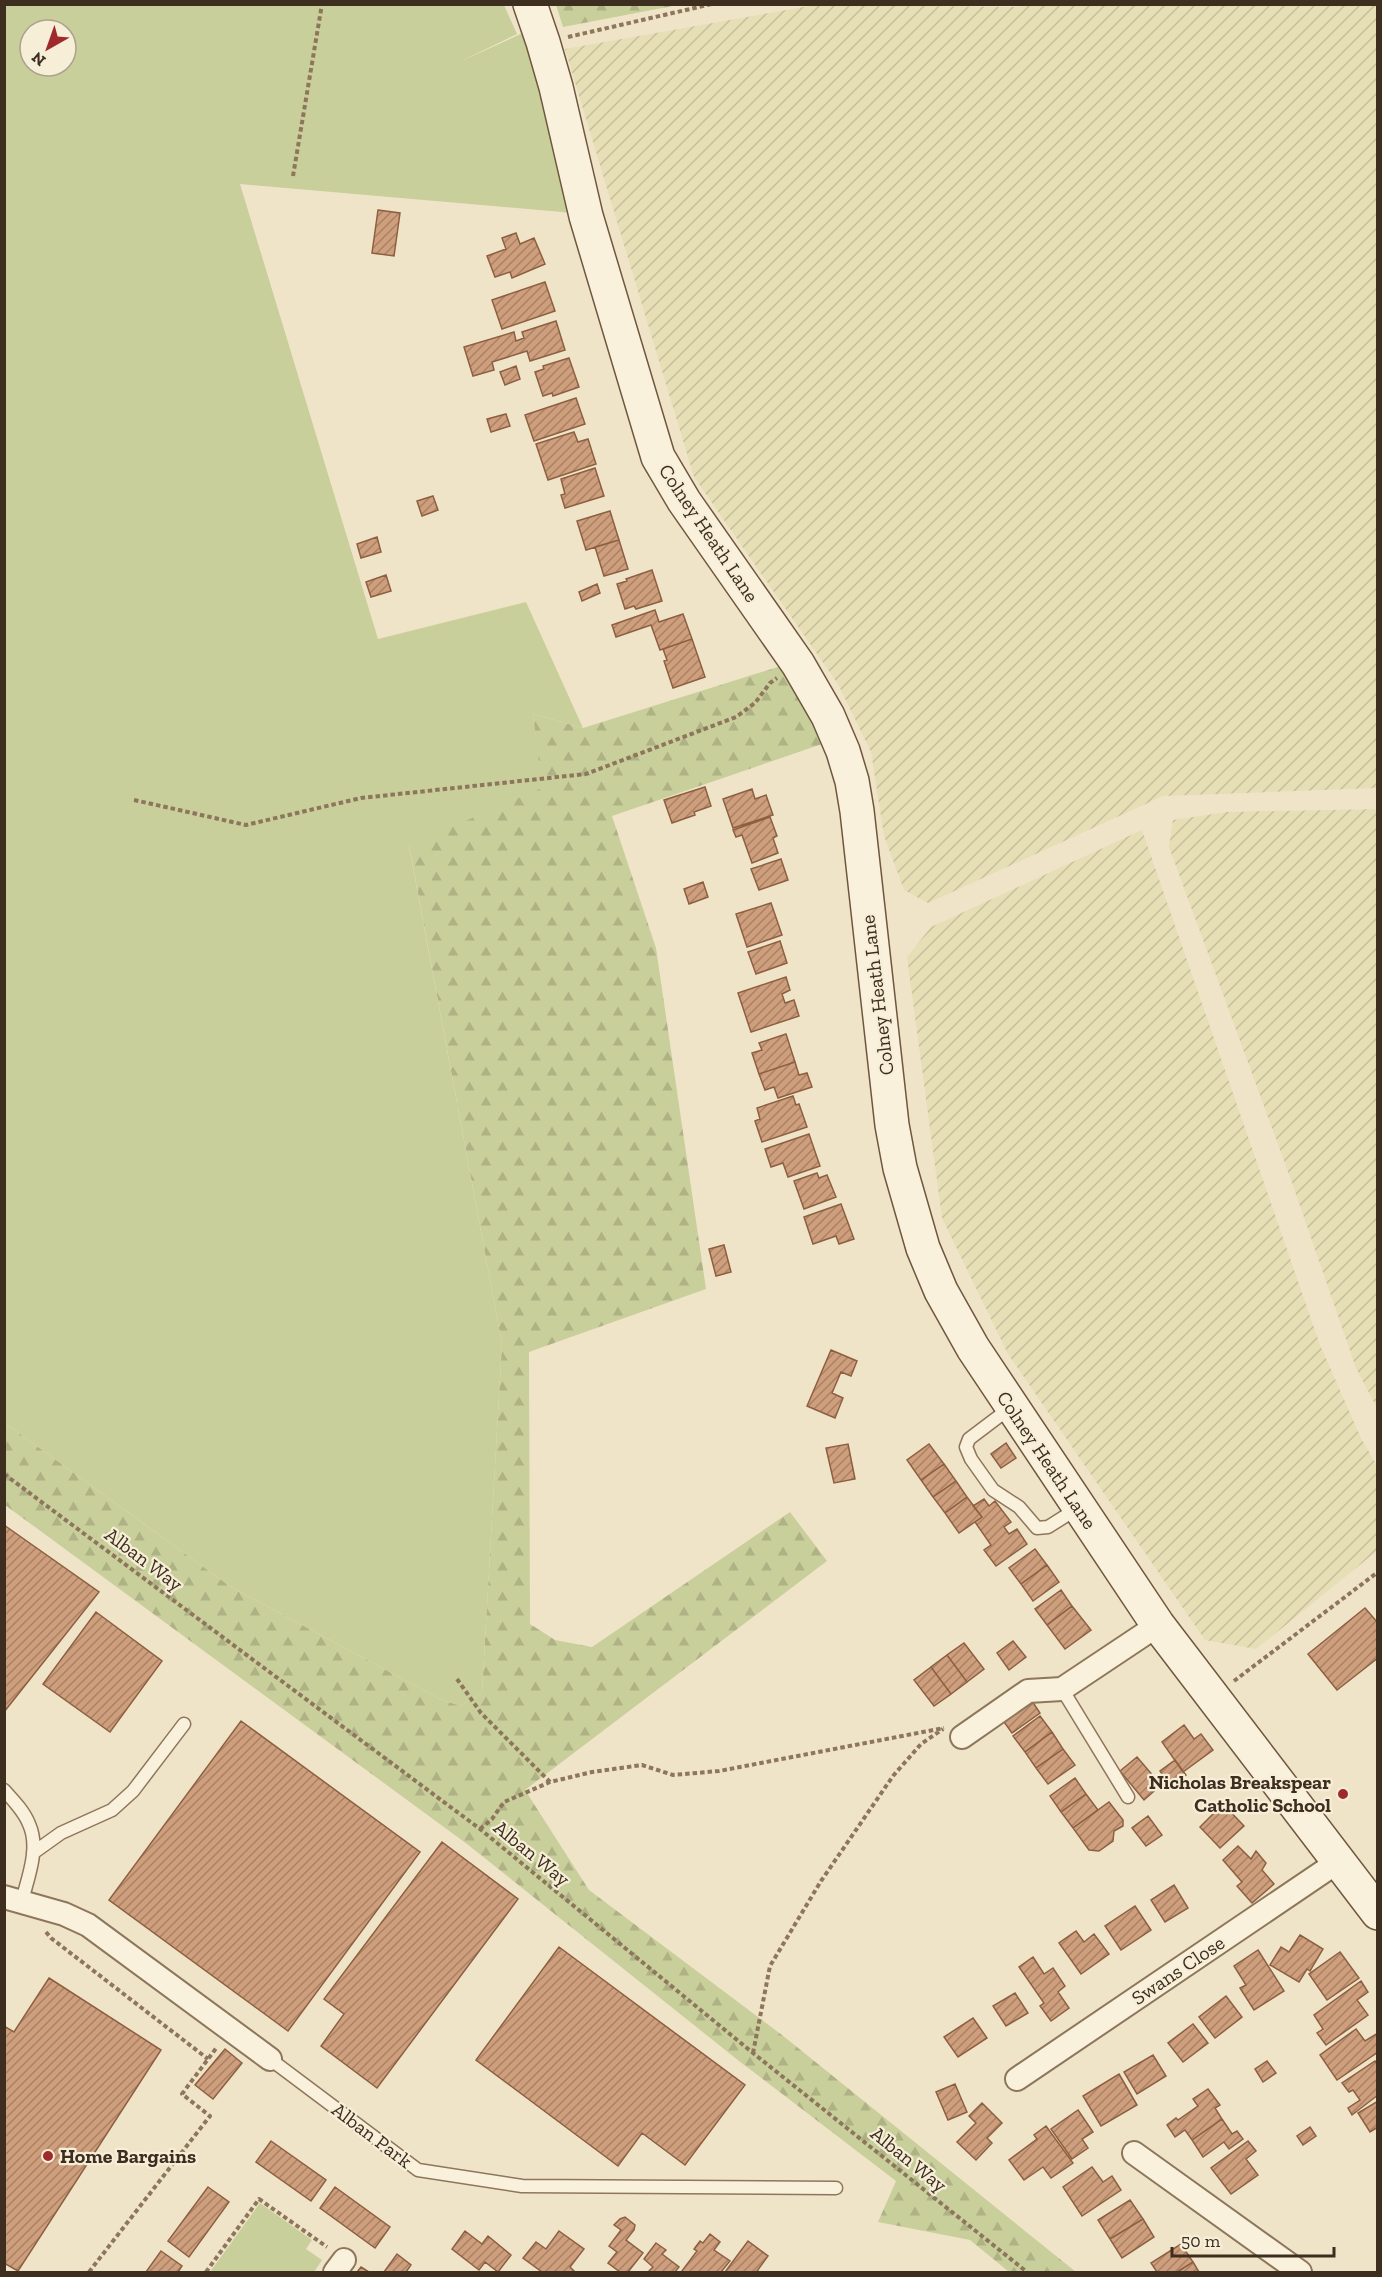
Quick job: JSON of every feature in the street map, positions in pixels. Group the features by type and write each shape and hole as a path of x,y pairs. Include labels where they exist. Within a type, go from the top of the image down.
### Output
{"street":[{"name":"Colney Heath Lane","path":"530,4 543,42 586,216 658,457 684,501 798,664 828,716 843,750 852,781 892,1125 911,1211 941,1291 973,1348 1011,1407 1158,1626 1377,1913"},
{"path":"954,1732 1028,1691 1062,1689 1158,1626"},
{"name":"Swans Close","path":"1017,2079 1339,1861"},
{"name":"Alban Park","path":"13,1899 64,1914 88,1925 270,2059"},
{"path":"1134,2153 1300,2272"}],"lane":[{"path":"1011,1407 969,1439 966,1447 971,1459 993,1490 1019,1507 1037,1528 1048,1527 1079,1507"},
{"path":"1062,1689 1128,1797"},
{"path":"33,1853 61,1833 112,1810 133,1791 184,1724"},
{"path":"4,1790 29,1823 34,1838 33,1853 13,1899"},
{"name":"Alban Park","path":"270,2059 418,2170 522,2186 836,2188"}],"path":[{"path":"293,176 322,4"},
{"path":"543,42 712,4"},
{"path":"134,800 246,825 361,798 586,774 736,717 755,703 770,683 798,664"},
{"name":"Alban Way","path":"4,1474 480,1829 753,2053 1027,2272"},
{"path":"1212,1698 1377,1572"},
{"path":"457,1679 481,1713 550,1782"},
{"path":"480,1829 492,1819 504,1802 550,1782 592,1772 642,1765 673,1775 719,1771 954,1732"},
{"path":"753,2053 770,1966 821,1881 893,1776 921,1744 954,1732"},
{"path":"13,1899 51,1938 208,2059"},
{"path":"89,2272 210,2115 182,2094 230,2030"},
{"path":"206,2272 259,2199 340,2266"}],"shaded area":[{"path":"1046,4 1377,6 1377,788 1163,796 928,903 904,890 884,836 871,752 838,684 694,477 565,49 815,5 1016,7"},
{"path":"1378,809 1377,1408 1356,1368 1290,1177 1169,847 1173,820 1227,812"},
{"path":"1142,830 1320,1345 1361,1438 1377,1466 1377,1551 1256,1649 1205,1640 1008,1354 942,1218 907,957 931,927"}],"green space":[{"path":"556,4 678,5 563,27"},
{"path":"5,5 504,5 517,34 459,62 523,33 573,213 240,184 378,639 526,602 583,728 533,714 543,788 409,846 502,1344 482,1693 460,1706 440,1699 231,1587 5,1423"},
{"path":"784,665 825,743 612,816 656,948 706,1289 529,1352 530,1624 555,1640 592,1647 790,1512 827,1561 525,1790 589,1890 782,2035 1076,2272 1009,2272 970,2240 878,2222 896,2181 739,2061 467,1844 5,1505 5,1423 231,1587 440,1699 460,1706 482,1693 502,1344 409,845 542,788 533,714 583,728"},
{"path":"260,2203 312,2240 306,2249 322,2260 314,2272 210,2272"}],"building":[{"path":"378,210 400,213 394,256 372,253"},
{"path":"516,233 520,244 534,238 545,264 512,278 510,272 495,277 487,256 506,249 502,238"},
{"path":"545,282 555,311 502,329 492,300"},
{"path":"556,321 565,350 530,361 527,351 492,362 494,370 473,376 464,347 514,332 516,341 524,338 522,332"},
{"path":"569,358 579,387 553,396 552,393 543,396 535,372 544,369 543,366"},
{"path":"516,366 520,379 505,385 500,372"},
{"path":"576,398 585,424 534,441 525,415"},
{"path":"506,414 510,426 491,432 487,419"},
{"path":"574,432 578,442 588,439 596,464 548,480 536,444"},
{"path":"595,468 604,496 565,508 561,495 565,494 561,479"},
{"path":"433,496 438,510 422,516 417,501"},
{"path":"610,511 619,540 586,550 577,521"},
{"path":"377,537 381,552 361,558 357,544"},
{"path":"619,540 628,569 604,576 595,547"},
{"path":"652,570 662,601 636,609 634,606 625,609 617,584"},
{"path":"386,575 391,591 371,597 366,582"},
{"path":"597,584 600,593 582,601 579,592"},
{"path":"655,610 659,622 683,614 692,639 660,650 651,625 616,637 612,625"},
{"path":"692,639 705,677 673,688 664,661 667,660 663,649"},
{"path":"705,787 711,806 694,812 695,815 672,823 664,800"},
{"path":"752,789 755,799 766,795 773,815 733,828 723,799"},
{"path":"770,817 777,836 773,838 778,853 752,863 742,835 736,837 733,830"},
{"path":"781,859 788,880 759,890 751,869"},
{"path":"703,882 708,897 689,904 684,889"},
{"path":"771,903 782,935 747,947 736,914"},
{"path":"780,941 787,963 756,974 748,952"},
{"path":"786,977 790,990 782,994 785,1003 794,1000 799,1016 751,1032 738,993"},
{"path":"786,1034 795,1062 759,1074 752,1053 762,1050 759,1043"},
{"path":"795,1062 799,1075 807,1073 812,1087 778,1098 774,1087 765,1090 759,1074"},
{"path":"793,1096 796,1105 799,1104 807,1127 762,1142 755,1121 760,1119 757,1108"},
{"path":"809,1134 820,1166 788,1177 783,1163 771,1167 765,1149"},
{"path":"817,1173 819,1178 827,1175 836,1197 804,1209 794,1181"},
{"path":"841,1204 854,1239 839,1244 836,1236 813,1244 804,1217"},
{"path":"724,1245 731,1272 716,1276 709,1249"},
{"path":"831,1350 857,1361 851,1376 841,1372 832,1393 843,1398 835,1418 807,1406"},
{"path":"1006,1443 1016,1458 1001,1468 991,1454"},
{"path":"848,1444 855,1479 834,1483 826,1448"},
{"path":"929,1444 944,1464 921,1480 907,1460"},
{"path":"944,1464 956,1481 933,1497 921,1480"},
{"path":"956,1481 967,1497 945,1513 933,1497"},
{"path":"967,1497 982,1517 959,1533 945,1513"},
{"path":"984,1499 989,1506 995,1501 1011,1522 1004,1527 1009,1534 1017,1529 1027,1544 996,1566 984,1550 991,1545 975,1522 982,1517 973,1506"},
{"path":"4,1525 99,1592 4,1712"},
{"path":"1035,1549 1047,1565 1021,1584 1009,1568"},
{"path":"1047,1565 1059,1582 1033,1601 1021,1584"},
{"path":"1061,1590 1072,1606 1047,1625 1035,1609"},
{"path":"1072,1606 1091,1630 1065,1649 1047,1625"},
{"path":"1365,1608 1378,1623 1378,1658 1337,1690 1308,1654"},
{"path":"96,1612 162,1661 110,1732 43,1684"},
{"path":"1013,1641 1026,1657 1009,1670 997,1653"},
{"path":"964,1643 984,1669 967,1682 947,1655"},
{"path":"947,1655 967,1682 951,1694 931,1667"},
{"path":"931,1667 951,1694 934,1706 914,1680"},
{"path":"1028,1695 1040,1713 1012,1733 999,1715"},
{"path":"1040,1716 1052,1732 1025,1752 1013,1736"},
{"path":"241,1721 420,1852 288,2031 109,1900"},
{"path":"1184,1725 1194,1739 1201,1734 1213,1750 1183,1772 1162,1742"},
{"path":"1052,1732 1063,1749 1036,1768 1025,1752"},
{"path":"1063,1749 1075,1765 1048,1784 1036,1768"},
{"path":"1137,1757 1161,1785 1144,1800 1120,1771"},
{"path":"1175,1760 1186,1775 1170,1786 1160,1771"},
{"path":"1075,1778 1086,1794 1061,1812 1050,1796"},
{"path":"1086,1794 1098,1810 1073,1828 1061,1812"},
{"path":"1109,1802 1123,1820 1123,1826 1114,1831 1113,1841 1099,1851 1089,1850 1073,1828"},
{"path":"1223,1804 1244,1826 1220,1848 1200,1827"},
{"path":"1148,1816 1162,1835 1146,1846 1132,1828"},
{"path":"442,1842 518,1899 377,2088 321,2046 344,2014 324,1999"},
{"path":"1238,1846 1251,1859 1256,1851 1266,1863 1262,1870 1274,1884 1252,1903 1237,1886 1242,1882 1223,1860"},
{"path":"1174,1885 1188,1908 1165,1922 1151,1900"},
{"path":"1135,1906 1151,1930 1121,1950 1105,1926"},
{"path":"1076,1931 1084,1942 1094,1934 1109,1954 1081,1974 1059,1943"},
{"path":"1300,1935 1323,1949 1310,1971 1307,1969 1299,1982 1270,1965 1281,1947 1289,1952"},
{"path":"559,1947 745,2085 685,2165 642,2133 618,2166 476,2060"},
{"path":"1258,1950 1284,1991 1254,2010 1240,1988 1246,1985 1234,1966"},
{"path":"1340,1952 1359,1978 1327,2000 1309,1974"},
{"path":"1033,1957 1044,1974 1053,1968 1065,1986 1058,1992 1069,2008 1051,2021 1040,2006 1044,2003 1019,1967"},
{"name":"Home Bargains","path":"49,1978 161,2050 18,2271 4,2263 4,2026 14,2032"},
{"path":"1361,1981 1368,1992 1357,2000 1368,2015 1326,2045 1317,2033 1323,2029 1314,2015"},
{"path":"1015,1993 1028,2013 1006,2026 993,2006"},
{"path":"1226,1996 1242,2017 1215,2038 1199,2017"},
{"path":"973,2018 987,2038 958,2057 944,2037"},
{"path":"1193,2024 1208,2043 1183,2062 1168,2043"},
{"path":"1356,2029 1365,2041 1378,2033 1378,2052 1337,2080 1320,2055"},
{"path":"225,2049 242,2063 213,2099 195,2085"},
{"path":"1153,2055 1166,2076 1137,2094 1124,2072"},
{"path":"1267,2061 1276,2073 1263,2082 1255,2069"},
{"path":"1375,2061 1378,2065 1378,2095 1352,2115 1348,2108 1360,2100 1353,2090 1349,2092 1342,2083"},
{"path":"1119,2074 1137,2105 1101,2126 1083,2096"},
{"path":"955,2084 967,2112 948,2120 936,2092"},
{"path":"1208,2089 1220,2105 1215,2108 1222,2119 1192,2140 1185,2130 1175,2137 1167,2125 1198,2106 1193,2099"},
{"path":"1378,2101 1378,2127 1370,2132 1358,2113"},
{"path":"982,2103 1002,2123 987,2138 992,2143 976,2160 957,2142 976,2123 969,2116"},
{"path":"1078,2110 1093,2132 1082,2139 1088,2148 1072,2159 1051,2129"},
{"path":"1222,2119 1232,2134 1237,2131 1243,2139 1229,2149 1224,2142 1203,2157 1192,2140"},
{"path":"1046,2126 1073,2163 1051,2178 1043,2167 1024,2180 1009,2160 1037,2139 1034,2135"},
{"path":"1310,2127 1316,2136 1303,2145 1297,2136"},
{"path":"271,2141 326,2180 311,2201 256,2162"},
{"path":"1248,2141 1256,2151 1246,2159 1258,2175 1231,2194 1211,2168"},
{"path":"1092,2167 1103,2182 1112,2176 1121,2190 1082,2216 1063,2187"},
{"path":"208,2187 229,2202 189,2257 168,2241"},
{"path":"335,2187 390,2227 375,2248 320,2208"},
{"path":"1130,2200 1143,2219 1110,2239 1098,2220"},
{"path":"625,2217 635,2225 626,2240 643,2253 628,2272 620,2272 608,2263 617,2252 609,2246 621,2230 614,2225"},
{"path":"1143,2219 1154,2237 1122,2258 1110,2239"},
{"path":"465,2231 482,2244 488,2236 511,2255 498,2272 485,2262 479,2270 452,2249"},
{"path":"559,2231 584,2249 570,2267 575,2272 542,2272 523,2258 536,2242 546,2249"},
{"path":"710,2234 720,2242 714,2250 730,2261 721,2272 683,2272 697,2251 694,2249"},
{"path":"748,2241 768,2256 757,2271 760,2272 725,2272"},
{"path":"656,2243 666,2250 662,2254 679,2267 675,2272 648,2272 653,2267 644,2259"},
{"path":"1181,2244 1193,2262 1177,2272 1157,2272 1151,2263"},
{"path":"161,2251 182,2266 178,2272 146,2272"},
{"path":"397,2254 411,2265 406,2272 384,2272"},
{"path":"1193,2262 1199,2272 1177,2272"},
{"path":"361,2267 369,2272 357,2272"}],"place":[{"name":"Nicholas Breakspear Catholic School","path":"1343,1794"},
{"name":"Home Bargains","path":"48,2156"}]}
